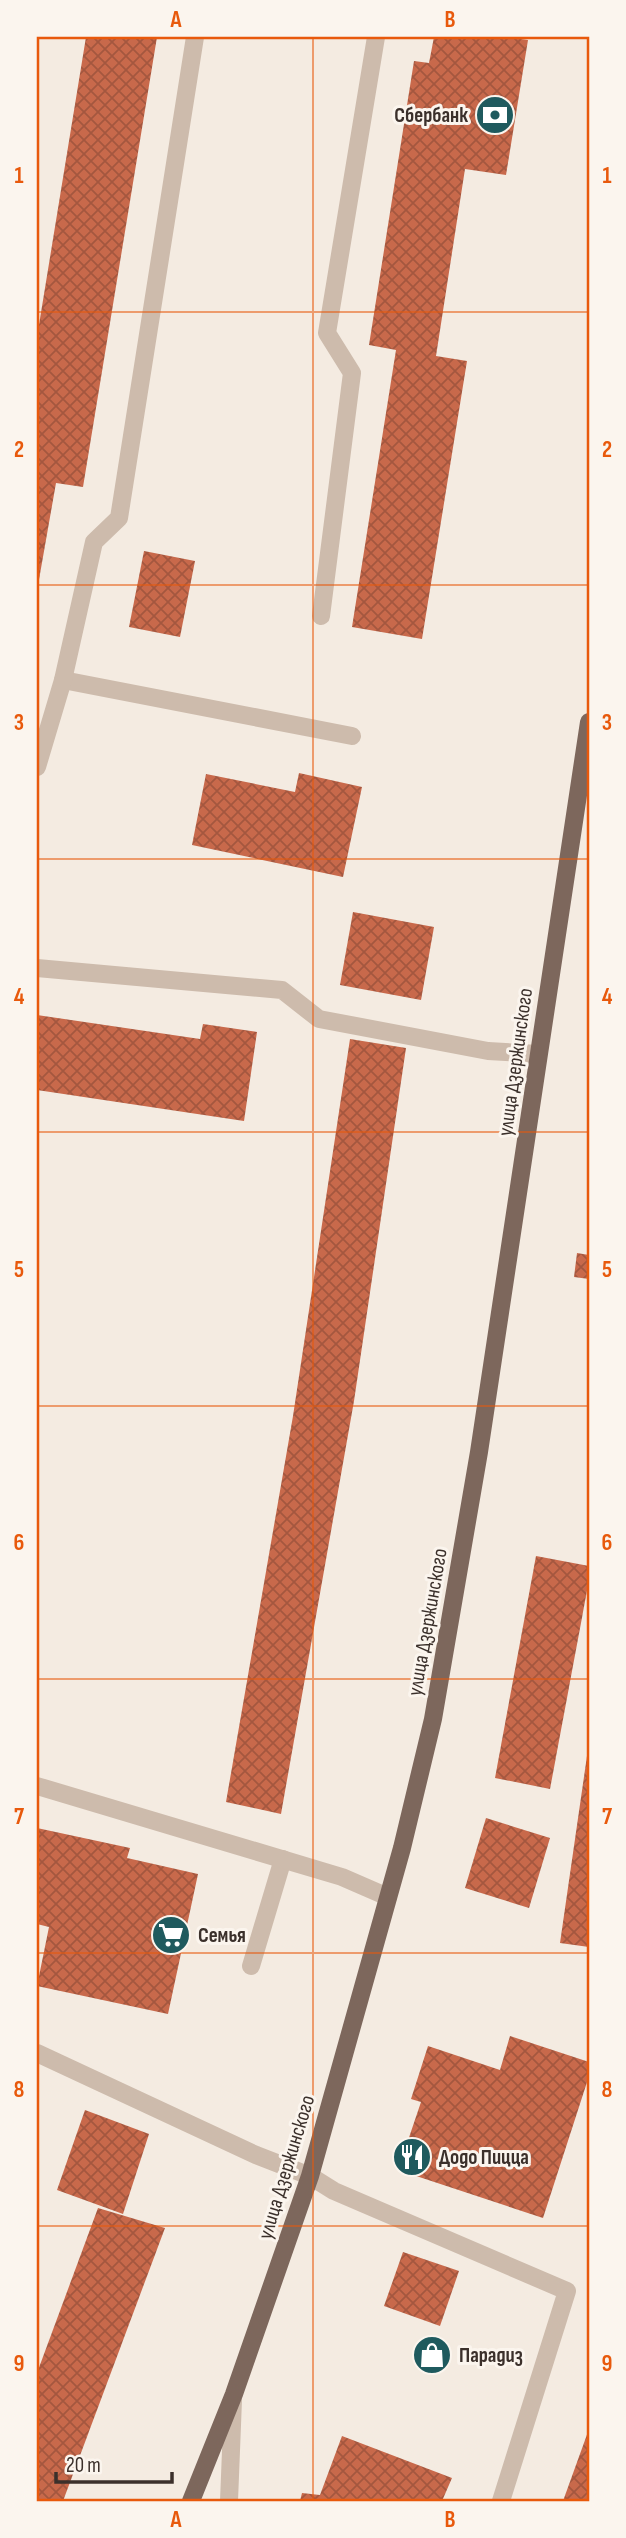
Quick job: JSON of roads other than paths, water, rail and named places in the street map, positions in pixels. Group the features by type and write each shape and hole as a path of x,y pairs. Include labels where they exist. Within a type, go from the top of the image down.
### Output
{"main road":[{"name":"улица Дзержинского","path":"191,2501 234,2394 310,2176 402,1848 435,1706 477,1465 589,722"}],"street":[{"path":"37,767 64,680 94,542 118,518 195,37"},
{"path":"321,616 352,373 327,332 376,37"},
{"path":"64,680 352,736"},
{"path":"37,968 282,990 319,1019 488,1051 538,1054"},
{"path":"37,1786 342,1877 388,1896"},
{"path":"251,1966 283,1859"},
{"path":"37,2053 256,2155 310,2176 334,2191 567,2291 501,2501"},
{"path":"229,2501 234,2394"}],"place":[{"name":"Сбербанк","path":"495,115"},
{"name":"Семья","path":"171,1935"},
{"name":"Додо Пицца","path":"412,2157"},
{"name":"Парадиз","path":"432,2355"}]}
